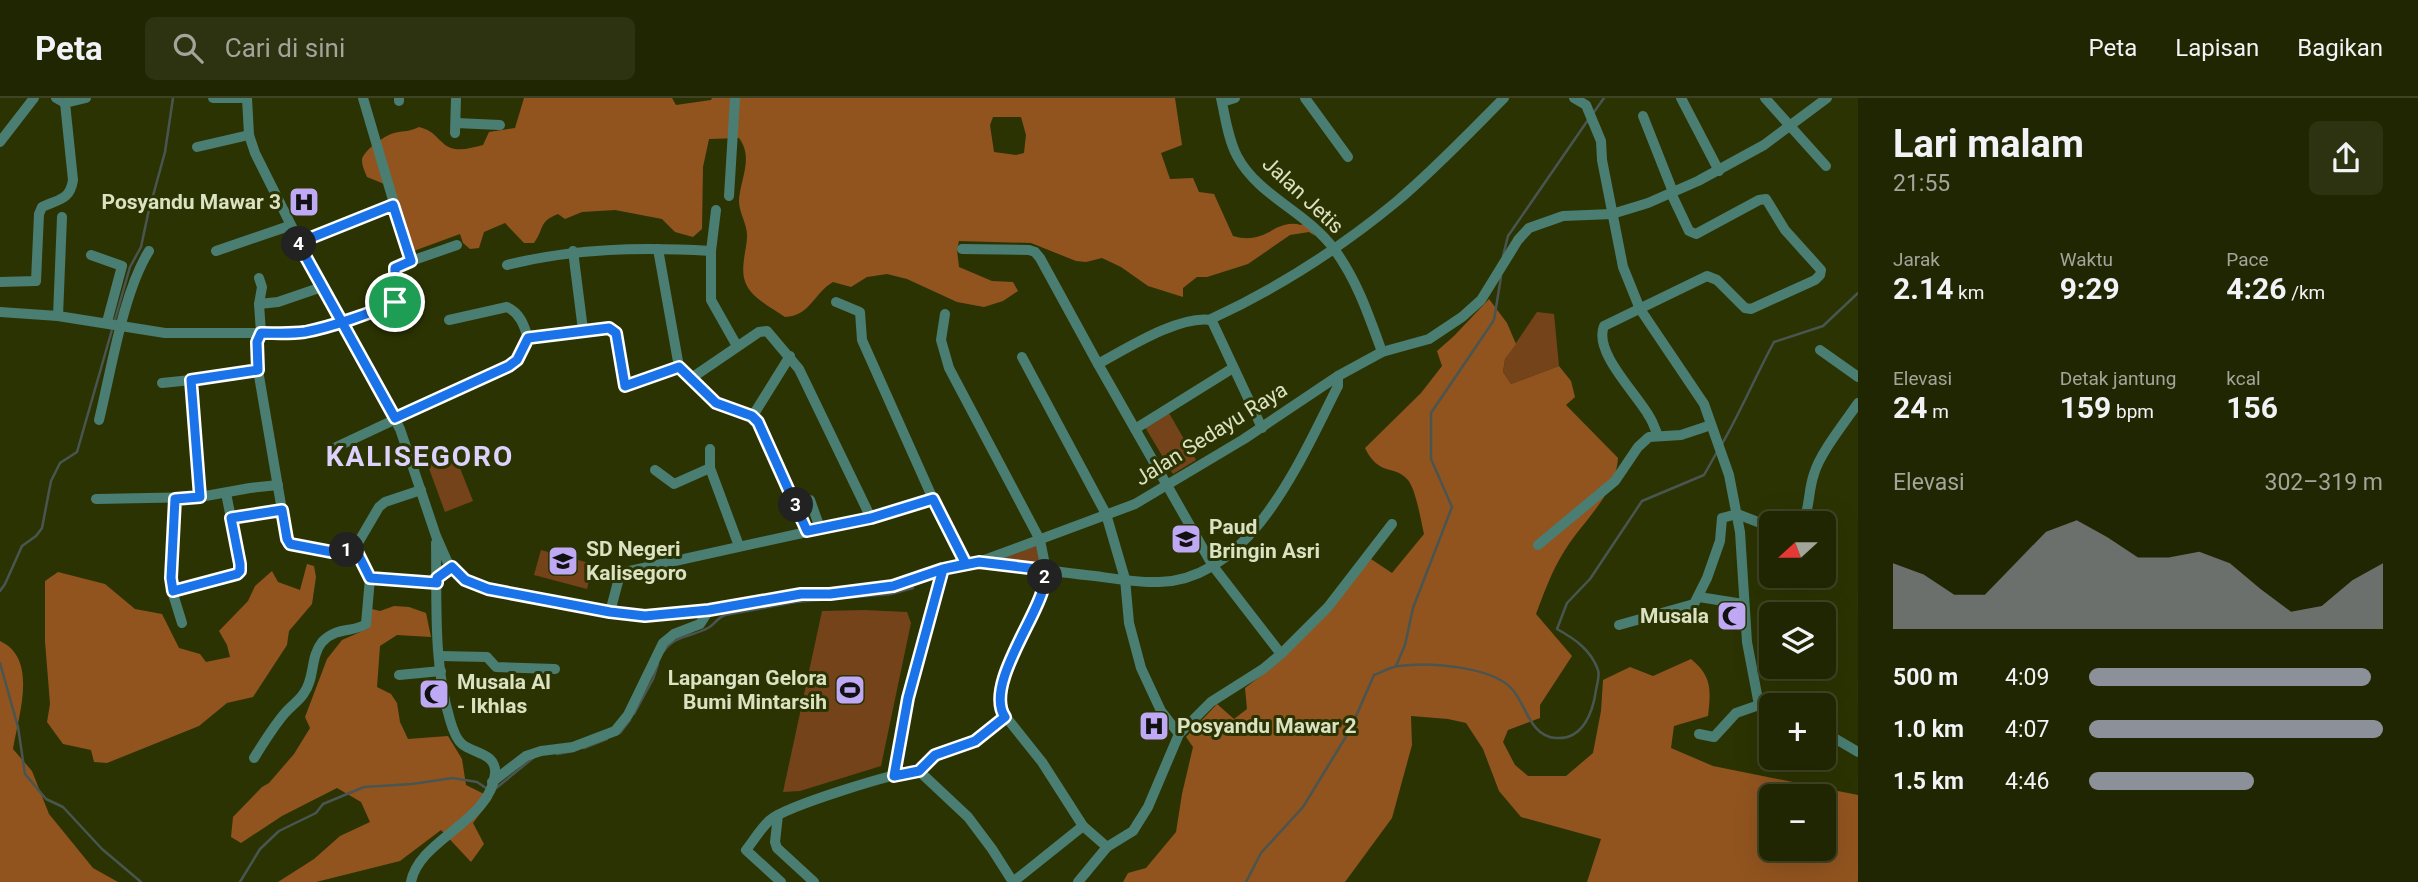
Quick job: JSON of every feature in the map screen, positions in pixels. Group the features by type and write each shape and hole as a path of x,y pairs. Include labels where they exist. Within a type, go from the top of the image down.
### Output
{"street":[{"path":"0,142 34,98"},
{"path":"0,282 36,281 39,214 42,207 68,196 73,180 61,100 86,98"},
{"path":"213,98 245,98 249,135 255,153 289,226 395,418 436,536 452,567 437,580 370,578"},
{"path":"363,98 411,261"},
{"path":"456,98 456,128 500,125"},
{"path":"729,197 735,98"},
{"name":"Jalan Jetis","path":"1235,98 1222,100 1234,149 1245,168 1263,188 1315,227 1334,249 1362,299 1382,352"},
{"path":"1305,98 1348,157"},
{"path":"1098,364 1168,329 1199,320 1211,320 1275,287 1334,249 1396,201 1504,98"},
{"path":"1574,98 1586,105 1601,141 1602,160 1623,267 1640,309 1704,404 1729,475 1737,514 1747,642 1759,705 1736,713 1714,737 1699,734"},
{"path":"1681,98 1718,171"},
{"path":"1765,98 1826,166"},
{"name":"Jalan Sedayu Raya","path":"452,567 465,580 476,586 610,612 645,616 709,610 801,594 830,594 893,586 943,569 979,562 1135,504 1262,428 1338,376 1382,352 1429,339 1462,317 1481,300 1510,253 1530,228 1563,216 1612,214 1672,192 1744,158 1791,127 1827,98"},
{"path":"1643,116 1689,231 1696,234 1759,200 1766,199 1786,230 1818,264 1820,275 1815,280 1751,309 1745,308 1717,280 1707,276 1604,326 1602,335 1612,363 1649,416 1658,436"},
{"path":"197,147 249,135"},
{"path":"298,243 393,205"},
{"path":"716,209 706,251 711,300 737,346"},
{"path":"58,316 62,217"},
{"path":"216,251 289,226"},
{"path":"0,312 58,316 165,333 306,332 395,302 395,268 457,245"},
{"path":"658,249 679,367 716,403 752,416 758,422 807,531"},
{"path":"961,249 1035,252 1213,566 1281,654"},
{"path":"115,324 139,267 149,251"},
{"path":"507,265 573,251 706,251"},
{"path":"573,251 583,330"},
{"path":"91,255 122,266 99,420"},
{"path":"259,278 262,287 259,303 261,333 257,342 258,370 286,534 290,544 332,552 355,548 379,507 385,502 421,490"},
{"path":"259,303 278,302 322,287"},
{"path":"836,302 860,312 862,340 933,499 966,564"},
{"path":"332,449 509,366 517,360 528,338 520,318 508,307 449,320"},
{"path":"945,314 941,340 949,368 1040,541 1046,570 1043,591 1000,688 1000,707 1042,762 1083,827 1107,847"},
{"path":"1211,320 1262,428"},
{"path":"528,338 583,330 614,330 625,386 679,367"},
{"path":"690,380 737,346 759,332 767,331 799,369 871,518"},
{"path":"1819,350 1858,377"},
{"path":"752,416 790,356"},
{"path":"1022,357 1106,513 1125,579 1129,623 1141,668 1161,711 1179,734"},
{"path":"1135,429 1233,368"},
{"path":"162,383 258,370"},
{"path":"979,562 1125,579 1169,581 1195,575 1213,566 1233,553 1268,510 1307,449 1338,386 1338,376"},
{"path":"191,380 200,497"},
{"path":"1808,511 1816,467 1858,402"},
{"path":"1538,545 1615,481 1638,447 1649,437 1681,435 1711,425"},
{"path":"709,449 710,468 739,546"},
{"path":"655,470 674,484 710,468"},
{"path":"96,499 175,499 278,485"},
{"path":"173,591 240,571 226,493"},
{"path":"175,499 171,578 182,623"},
{"path":"610,612 619,578 625,572 871,518 933,499"},
{"path":"810,500 820,528"},
{"path":"231,518 282,510"},
{"path":"1619,625 1694,604 1720,541 1721,519 1737,514 1759,522"},
{"path":"1078,882 1107,847 1133,831 1148,807 1179,734 1211,702 1263,669 1281,654 1328,607 1392,524"},
{"path":"436,536 441,671 450,721 461,743 489,756 494,764 495,771 490,788"},
{"path":"254,758 280,719 305,693 314,657 322,643 333,634 366,624 370,578 355,548"},
{"path":"894,776 908,698 943,569"},
{"path":"1699,597 1743,604"},
{"path":"411,882 414,871 433,849 472,814 490,788 526,756 573,747 615,731 628,715 663,643 674,634 700,624 709,610"},
{"path":"440,656 487,657 496,667 555,669"},
{"path":"399,675 441,671"},
{"path":"781,882 747,850 769,821 820,798 919,771 935,755 981,738 1005,717"},
{"path":"1836,739 1858,752"},
{"path":"919,771 968,817 1013,882 1083,827"},
{"path":"778,815 775,842 777,848 814,882"}],"shaded area":[{"path":"524,98 672,98 676,105 712,98 1175,98 1182,145 1161,153 1170,179 1193,178 1199,192 1214,194 1233,236 1254,238 1284,225 1305,223 1315,236 1309,232 1290,235 1248,264 1207,277 1197,277 1183,288 1183,297 1148,286 1121,267 1102,258 1086,262 1076,261 1031,243 959,241 959,267 992,281 1013,282 1018,291 1003,301 984,307 957,302 907,279 887,274 867,277 851,287 833,282 800,313 785,317 754,295 745,281 743,269 747,233 739,201 746,161 739,138 709,139 703,167 702,229 693,237 675,232 662,219 615,210 582,212 565,219 558,214 545,223 534,243 524,243 505,223 484,232 479,248 470,249 463,243 460,234 411,252 394,188 367,177 362,162 365,153 387,136 419,127 447,146 457,149 483,145 489,132 515,128","holes":["993,117 1021,117 1026,135 1024,153 1016,155 994,152 990,125"]},
{"path":"1489,299 1507,323 1516,344 1505,359 1503,372 1511,384 1559,366 1571,381 1575,397 1566,405 1618,458 1616,471 1605,495 1560,558 1536,614 1572,656 1540,705 1540,718 1508,730 1503,742 1515,765 1528,776 1566,776 1593,753 1601,711 1603,680 1630,667 1653,676 1691,659 1703,671 1708,684 1708,716 1674,726 1671,748 1713,766 1803,784 1759,784 1759,861 1836,861 1836,791 1858,795 1858,882 1587,882 1601,839 1521,817 1499,791 1483,749 1466,723 1411,716 1412,745 1392,818 1345,882 1123,882 1128,873 1146,868 1176,832 1193,747 1186,737 1217,704 1234,719 1247,709 1245,688 1275,665 1371,559 1392,573 1424,534 1416,498 1408,480 1397,472 1381,467 1365,448 1421,393 1442,366 1437,351"},
{"path":"1537,312 1554,314 1559,366 1511,384 1503,372 1505,359"},
{"path":"1169,413 1196,460 1173,474 1145,427"},
{"path":"454,453 473,501 445,512 427,463"},
{"path":"1039,544 1043,567 987,561"},
{"path":"541,550 593,564 587,589 534,575"},
{"path":"307,564 314,566 316,577 312,604 289,631 287,645 253,697 227,703 199,726 107,763 94,762 91,750 63,744 47,722 50,704 45,641 45,581 58,572 105,584 135,609 162,614 179,648 200,654 206,662 230,657 219,631 248,601 255,586 272,571 278,582 300,590"},
{"path":"394,606 409,607 426,613 431,637 397,635 380,646 377,687 391,694 397,703 400,722 408,739 448,736 462,759 466,785 492,798 473,823 484,844 471,862 441,830 400,861 316,882 278,882 314,859 340,836 370,822 361,802 337,788 282,816 241,843 231,837 233,817 269,783 294,754 310,728 305,717 327,659 342,640 367,629 372,609 380,611"},
{"name":"Lapangan Gelora Bumi Mintarsih","path":"822,611 907,612 911,623 881,766 800,791 783,792"},
{"path":"0,641 12,649 23,674 21,705 13,749 32,771 49,814 93,868 118,882 0,882"}],"waterway":[{"path":"0,591 22,546 42,528 51,481 60,463 77,452 130,267 141,247 165,152 173,98"},
{"path":"1594,112 1604,98"},
{"path":"1503,256 1508,236 1588,120"},
{"path":"1396,666 1405,645 1413,608 1452,507 1431,459 1431,413 1494,320 1501,277"},
{"path":"1722,444 1774,342 1823,326 1858,293"},
{"path":"1246,882 1261,853 1303,807 1350,730 1374,675 1392,667 1411,665 1442,665 1475,671 1490,675 1512,689 1534,726 1547,736 1565,737 1580,729 1592,707 1599,672 1587,651 1557,629 1567,603 1590,579 1642,501 1704,475 1717,452"},
{"path":"664,651 673,642 708,628 725,615 796,602 891,594 913,588"},
{"path":"0,663 18,727 25,774 46,799 63,807 102,849 141,882"},
{"path":"634,714 658,664"},
{"path":"616,735 630,720"},
{"path":"584,748 607,739"},
{"path":"557,754 574,751"},
{"path":"495,789 533,758"},
{"path":"240,882 260,849 279,831 316,813 323,804 364,787 453,778 477,782 486,788"}],"place":[{"name":"Posyandu Mawar 3","path":"304,202"},
{"name":"Paud Bringin Asri","path":"1186,539"},
{"name":"SD Negeri Kalisegoro","path":"563,561"},
{"name":"Musala","path":"1732,616"},
{"name":"Lapangan Gelora Bumi Mintarsih","path":"850,690"},
{"name":"Musala Al - Ikhlas","path":"434,694"},
{"name":"Posyandu Mawar 2","path":"1154,726"}],"district":[{"name":"KALISEGORO","path":"420,456"}],"route":[{"path":"395,302 384,307 340,321 323,328 306,332 261,333 256,351 258,370 191,380 200,497 175,499 171,578 173,591 237,574 240,564 231,518 282,510 290,544 332,552 355,548 370,578 437,583 437,578 452,567 465,580 476,586 610,612 645,616 709,610 801,594 830,594 893,586 943,569 979,562 1046,570 1043,591 1000,688 1000,707 1005,717 981,738 935,755 925,762 919,771 894,776 908,698 943,569 966,564 933,499 871,518 807,531 758,422 752,416 716,403 679,367 625,386 616,333 609,328 528,338 517,360 509,366 395,418 340,321 298,243 393,205 411,261 395,268 395,302"}]}
